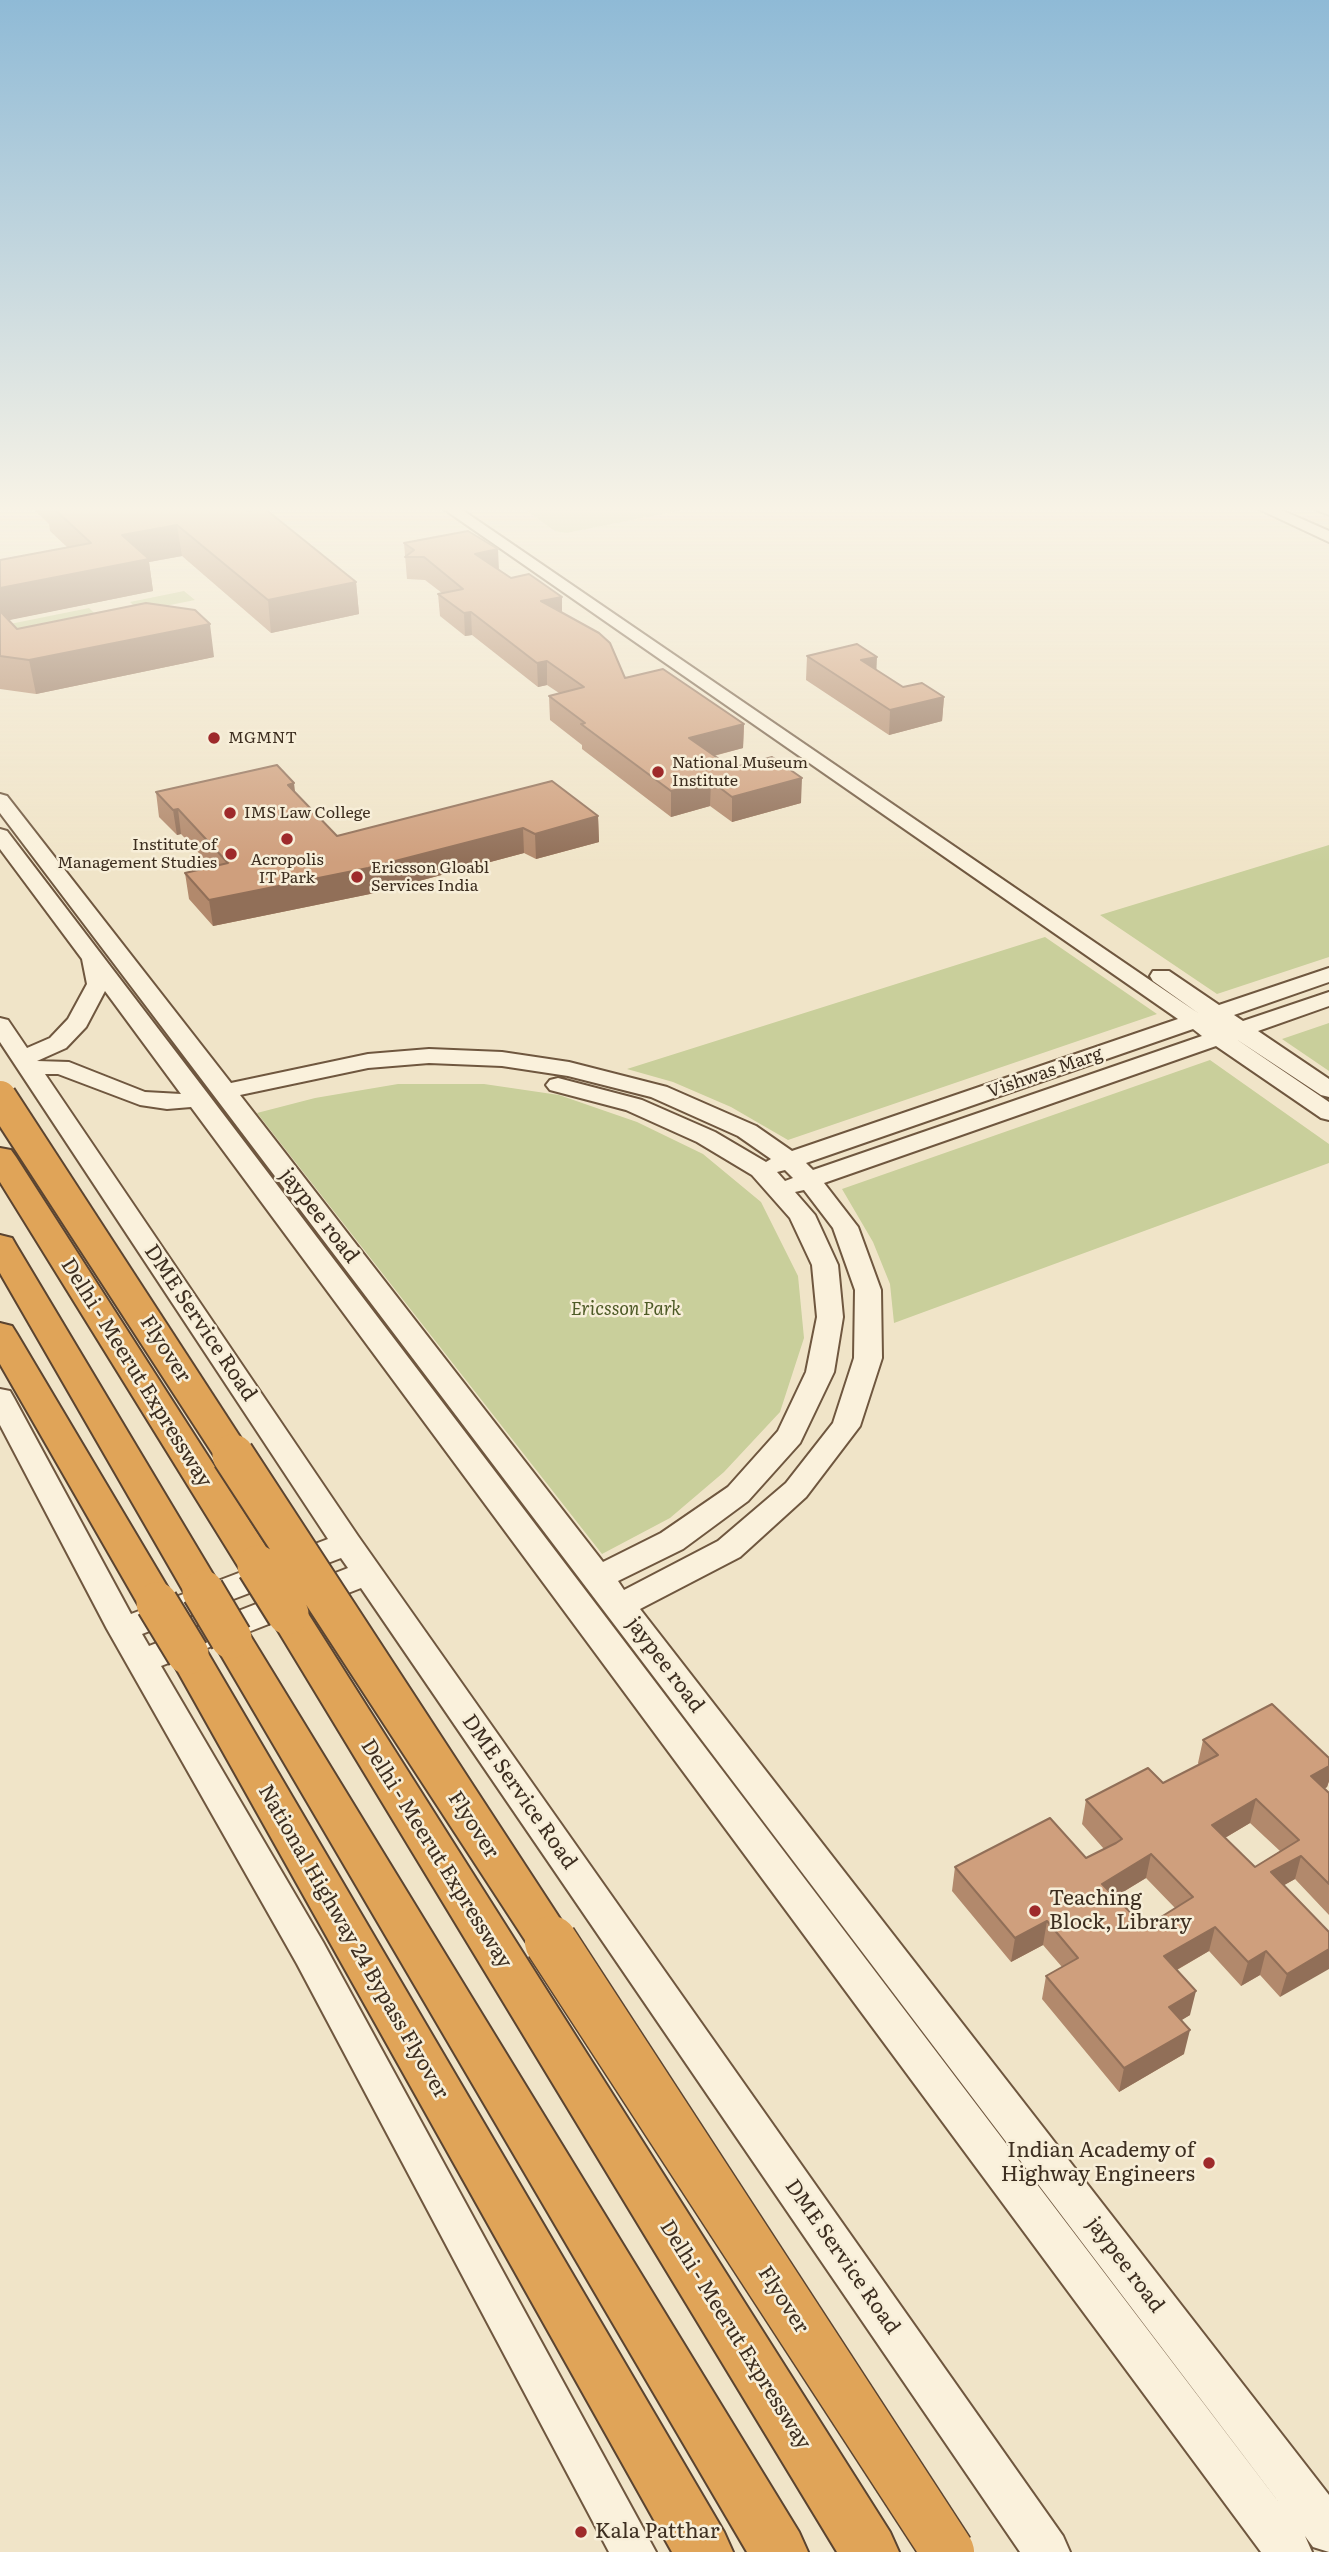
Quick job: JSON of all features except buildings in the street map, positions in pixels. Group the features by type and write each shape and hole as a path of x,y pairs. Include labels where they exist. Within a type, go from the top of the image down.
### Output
{"highway":[{"name":"Flyover","path":"0,1097 948,2552"},
{"name":"Delhi - Meerut Expressway","path":"0,1157 288,1614 870,2552"},
{"path":"0,1245 231,1638 779,2552"},
{"name":"National Highway 24 Bypass Flyover","path":"0,1334 117,1532 704,2552"}],"street":[{"path":"621,624 1217,1026 1329,1090"},
{"path":"638,624 1217,1026 1329,1113"},
{"path":"0,800 944,2092 1289,2552"},
{"path":"0,835 92,957 219,1099"},
{"path":"27,1063 58,1043 78,1022 98,984 92,957"},
{"name":"Vishwas Marg","path":"780,1190 1217,1026 1329,975"},
{"name":"Vishwas Marg","path":"761,1170 1217,1026 1329,999"},
{"name":"DME Service Road","path":"0,1025 357,1558 1046,2552"},
{"path":"219,1099 307,1072 368,1061 429,1056 502,1059 569,1069 659,1092 747,1131 789,1160 809,1180 845,1227 868,1290 868,1358 846,1426 796,1490 729,1549 620,1606"},
{"path":"27,1063 61,1067 141,1098 167,1102 219,1099 381,1076 438,1073 501,1077 560,1085 634,1105 706,1137 761,1170 802,1215 825,1265 830,1317 820,1372 790,1437 738,1494 672,1541 598,1578"},
{"name":"jaypee road","path":"372,1306 620,1606 1329,2531"},
{"path":"0,1398 123,1629 310,1953 634,2552"},
{"path":"123,1629 357,1558"},
{"path":"142,1661 357,1558"},
{"path":"944,2092 978,2073"}],"green space":[{"path":"106,624 112,630 16,649 0,626"},
{"path":"1329,845 1329,957 1217,994 1100,915"},
{"path":"1045,937 1157,1014 788,1140 731,1107 673,1082 627,1069"},
{"path":"1329,1023 1329,1071 1282,1039"},
{"path":"1210,1060 1329,1144 1329,1163 894,1323 890,1284 873,1242 842,1189"},
{"name":"Ericsson Park","path":"398,1084 484,1084 559,1095 637,1122 703,1154 761,1202 798,1276 804,1338 780,1412 724,1472 670,1518 602,1554 257,1113 315,1098"}],"place":[{"name":"MGMNT","path":"214,738"},
{"name":"National Museum Institute","path":"658,772"},
{"name":"IMS Law College","path":"230,813"},
{"name":"Acropolis IT Park","path":"287,839"},
{"name":"Institute of Management Studies","path":"231,854"},
{"name":"Ericsson Gloabl Services India","path":"357,877"},
{"name":"Teaching Block, Library","path":"1035,1911"},
{"name":"Indian Academy of Highway Engineers","path":"1209,2163"},
{"name":"Kala Patthar","path":"581,2532"}]}
